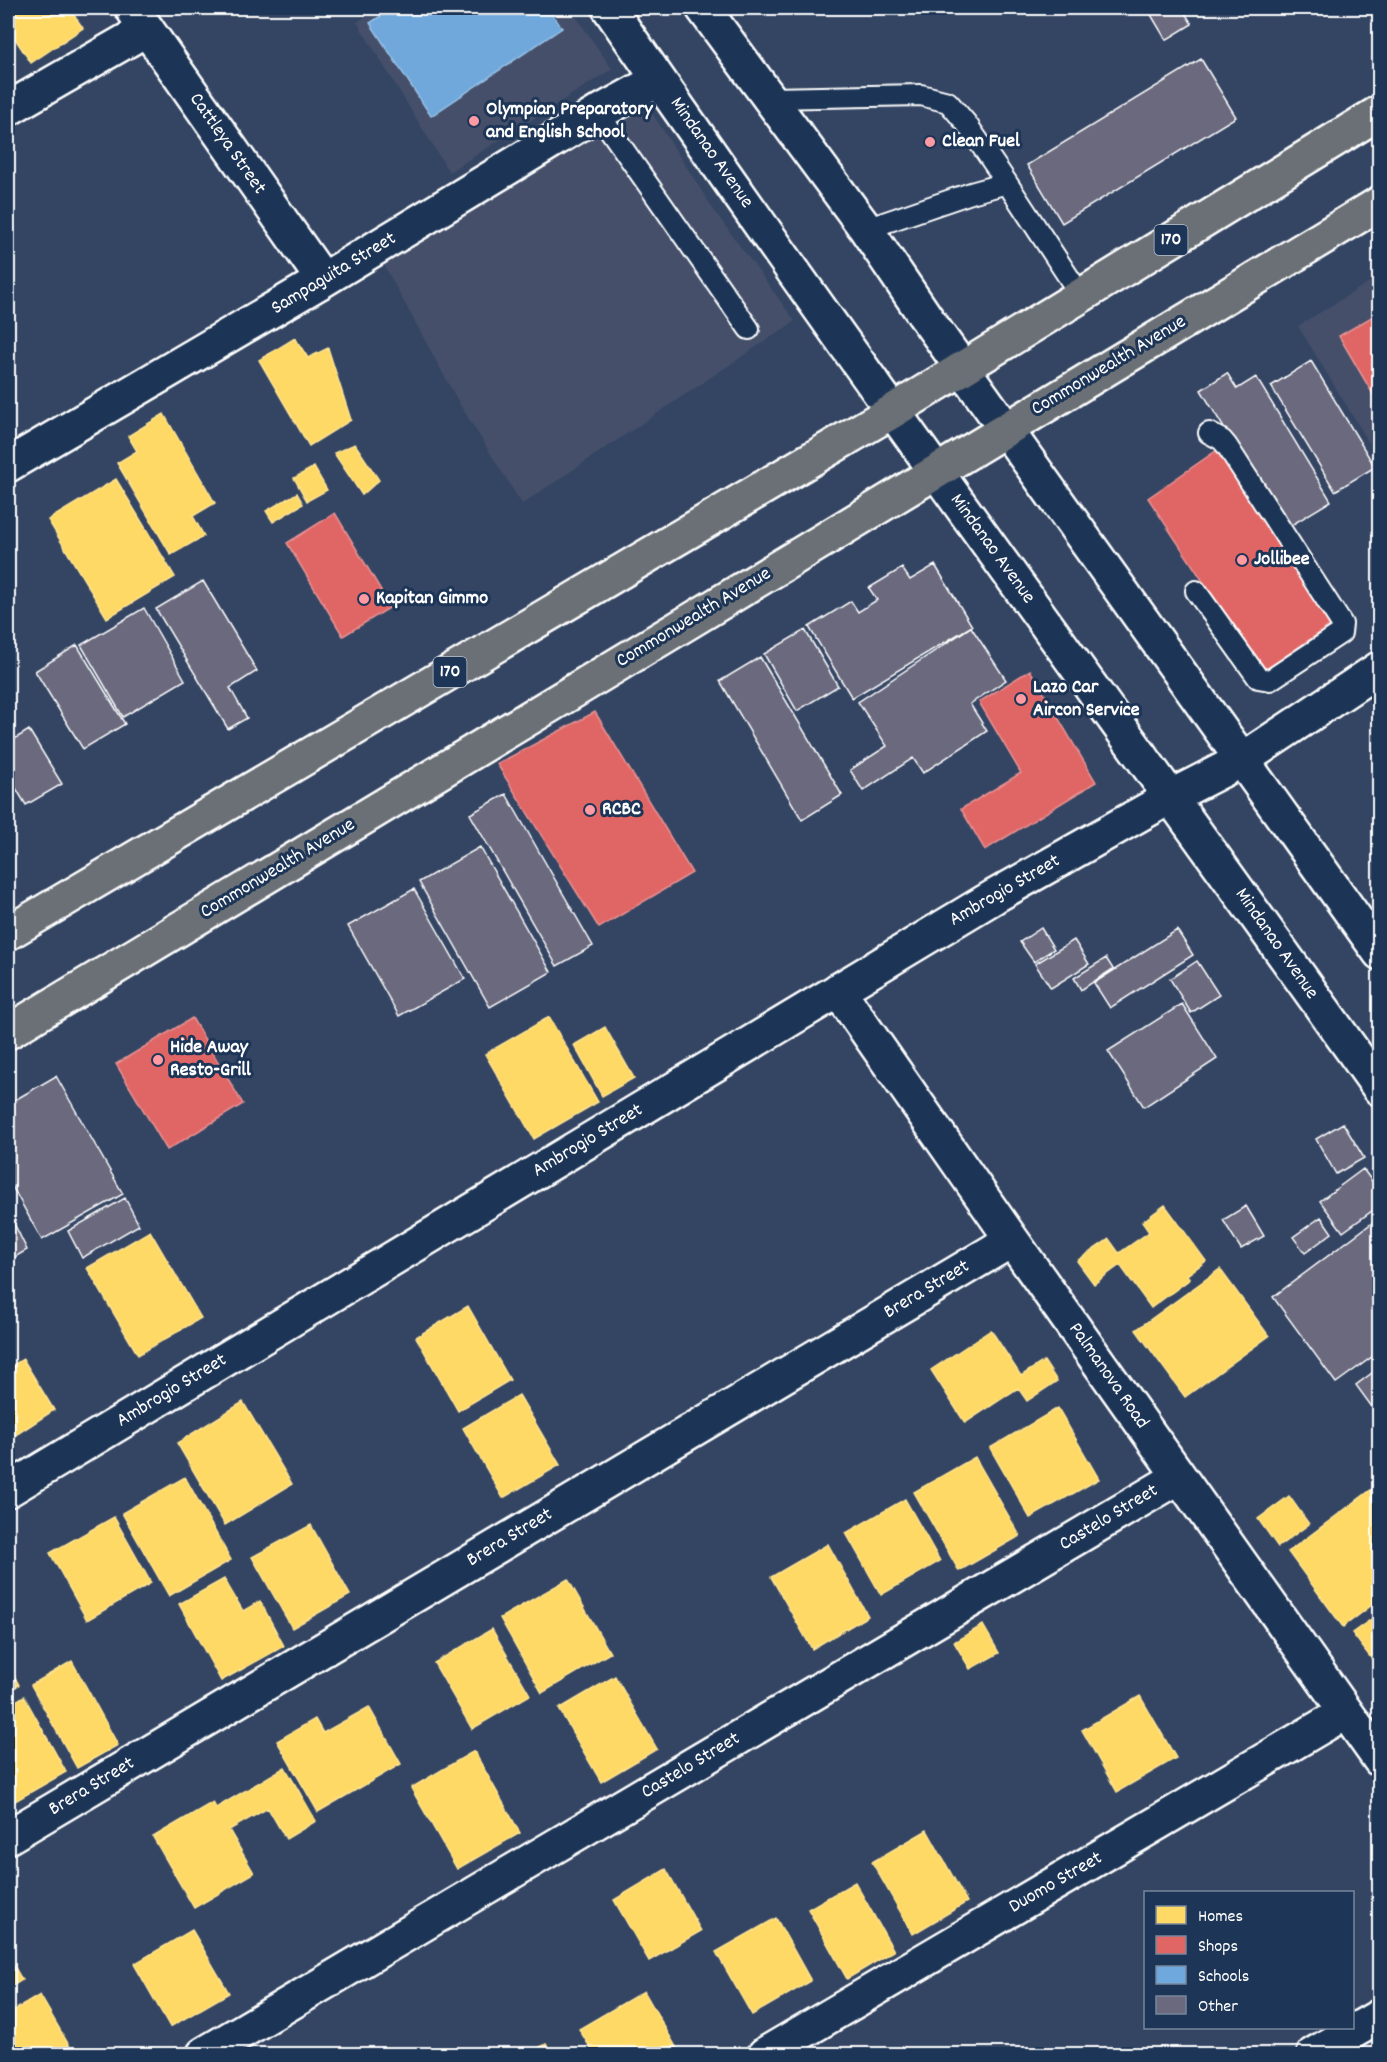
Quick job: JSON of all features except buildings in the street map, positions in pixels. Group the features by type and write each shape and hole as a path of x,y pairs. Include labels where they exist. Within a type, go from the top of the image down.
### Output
{"main road":[{"name":"170","path":"8,933 893,411 1380,112"},
{"name":"Commonwealth Avenue","path":"8,1032 1380,203"}],"street":[{"name":"Mindanao Avenue","path":"609,8 893,411 1172,796 1380,1089"},
{"path":"713,11 770,98 866,229 1380,953"},
{"path":"8,109 139,18"},
{"name":"Cattleya Street","path":"139,18 323,280"},
{"name":"Sampaguita Street","path":"8,465 323,280 598,113 658,80"},
{"name":"Ambrogio Street","path":"8,1490 995,896 1172,796 1242,760 1380,668"},
{"name":"Palmanova Road","path":"838,990 1380,1760"},
{"name":"Brera Street","path":"8,1837 1012,1240"},
{"name":"Castelo Street","path":"204,2055 1179,1477"},
{"name":"Duomo Street","path":"765,2055 1346,1712"},
{"path":"1314,2055 1380,2016"}],"lane":[{"path":"770,98 921,95 948,102 966,123 1081,296"},
{"path":"598,113 749,328"},
{"path":"866,229 1007,183"},
{"path":"1196,591 1258,678 1270,680 1341,633 1342,624 1227,446 1222,440 1209,433"}],"shaded area":[{"name":"Olympian Preparatory and English School","path":"378,8 570,8 612,69 449,172 357,22"},
{"path":"645,102 715,212 795,321 522,504 459,403 384,265"},
{"path":"1379,276 1379,459 1298,326"}],"place":[{"name":"Olympian Preparatory and English School","path":"474,121"},
{"name":"Clean Fuel","path":"930,142"},
{"name":"Jollibee","path":"1242,560"},
{"name":"Kapitan Gimmo","path":"364,599"},
{"name":"Lazo Car Aircon Service","path":"1021,699"},
{"name":"RCBC","path":"590,810"},
{"name":"Hide Away Resto-Grill","path":"158,1060"}]}
